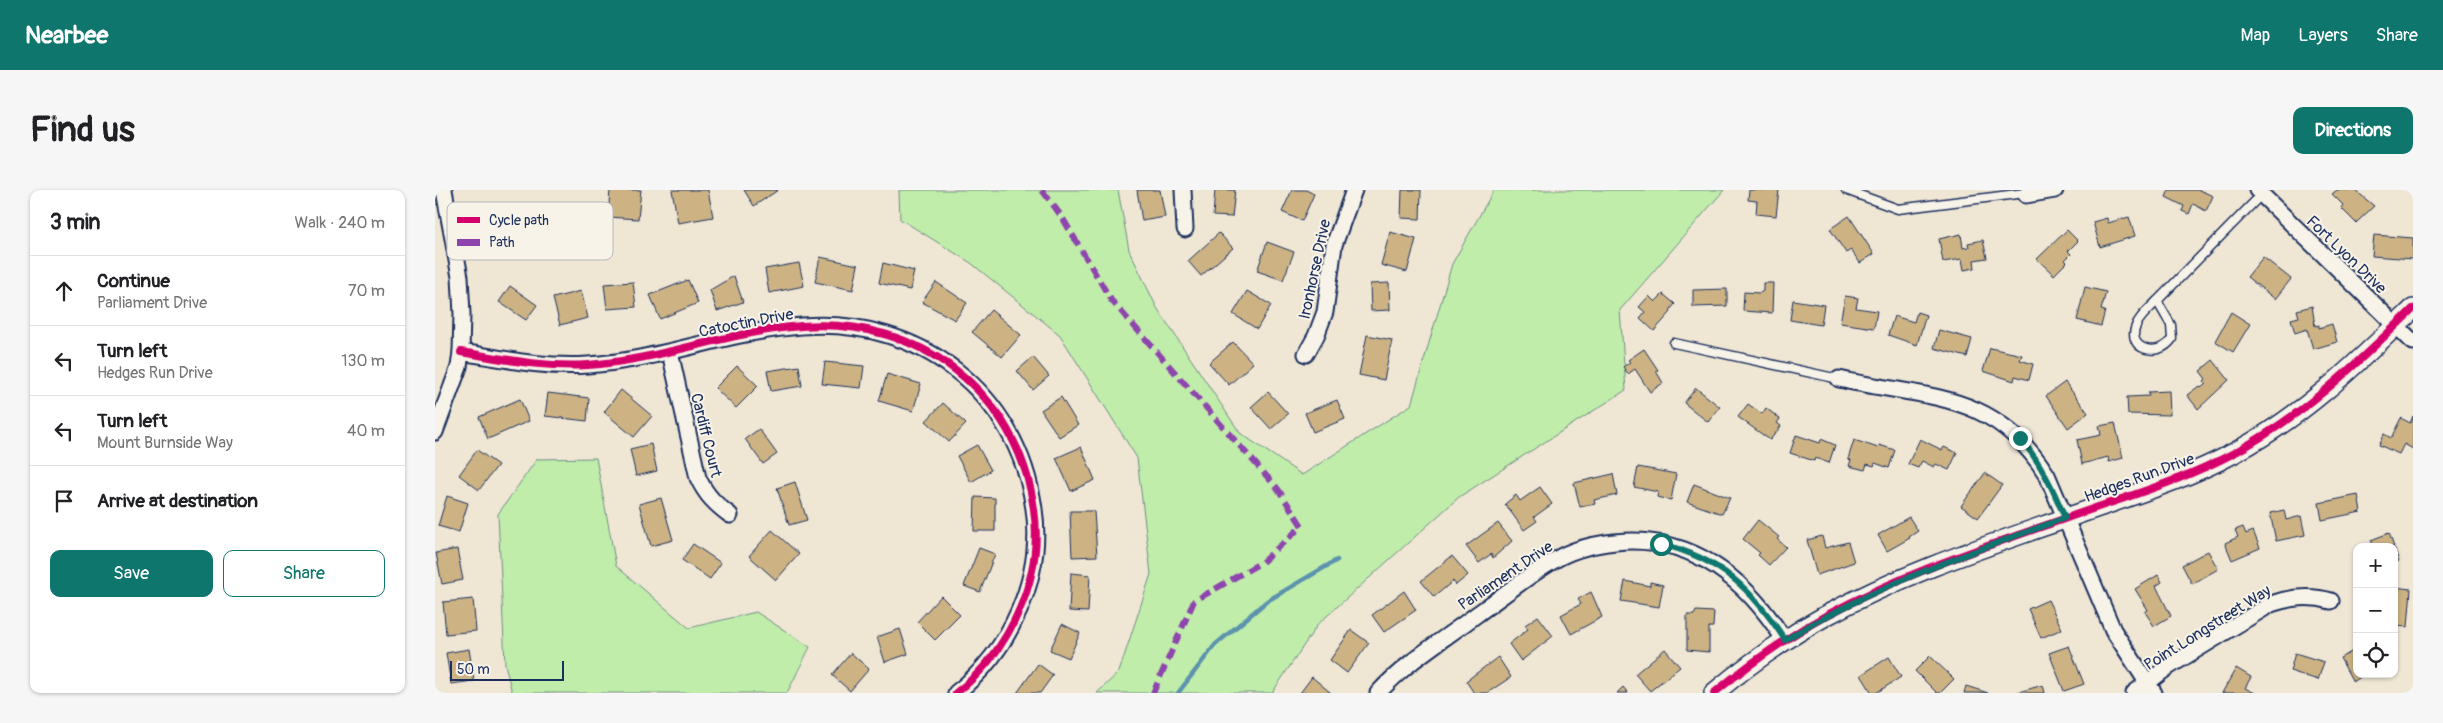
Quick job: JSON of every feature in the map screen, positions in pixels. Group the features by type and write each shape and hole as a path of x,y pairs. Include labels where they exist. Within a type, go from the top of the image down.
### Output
{"street":[{"path":"444,190 447,206"},
{"path":"1183,190 1185,229"},
{"name":"Ironhorse Drive","path":"1306,354 1316,336 1325,312 1334,245 1354,190"},
{"path":"2024,192 2055,190"},
{"name":"Fort Lyon Drive","path":"2260,192 2413,342"},
{"path":"435,432 459,367 461,352 462,314 460,277 457,260"},
{"name":"Hedges Run Drive","path":"1714,693 1785,640 1826,615 1878,590 1930,568 2191,474 2265,435 2317,399 2351,370 2413,309"},
{"name":"Catoctin Drive","path":"461,352 544,366 605,363 670,352 774,329 802,326 837,326 894,337 923,349 963,375 981,391 1008,428 1023,460 1031,487 1035,536 1032,565 1025,592 1005,640 976,676 956,693"},
{"name":"Cardiff Court","path":"670,352 698,478 704,492 713,503 730,515"},
{"path":"1839,379 1962,403 1987,414 2020,438 2035,456 2047,475 2113,630 2151,688"},
{"name":"Parliament Drive","path":"1378,693 1403,669 1561,557 1603,544 1637,541 1661,544 1680,549 1712,562 1735,579 1755,599 1785,640"},
{"name":"Point Longstreet Way","path":"2133,693 2151,688 2169,667 2271,604 2287,599 2304,597 2331,601"}],"lane":[{"path":"1846,190 1899,209 2024,192"},
{"path":"2157,302 2171,325 2172,339 2161,350 2150,350 2142,348 2137,342 2134,334 2136,324 2260,192"},
{"path":"1674,343 1839,379"}],"green space":[{"path":"899,190 1118,190 1129,250 1157,308 1240,433 1302,475 1411,405 1452,264 1494,190 1724,190 1620,310 1626,390 1459,497 1318,624 1272,693 1097,693 1119,672 1151,574 1137,458 1060,335 971,263 900,219"},
{"path":"596,458 616,566 689,628 756,612 810,647 787,693 512,693 505,664 498,514 537,459"}],"building":[{"path":"610,190 641,190 638,219 613,217 613,202 609,202"},
{"path":"672,190 708,190 713,217 678,223"},
{"path":"744,190 778,190 754,206"},
{"path":"1137,190 1160,190 1165,217 1142,221"},
{"path":"1215,190 1235,190 1232,217 1213,216"},
{"path":"1292,190 1306,190 1314,194 1302,221 1282,212"},
{"path":"1402,190 1421,190 1420,219 1401,218"},
{"path":"1749,190 1779,190 1776,216 1756,214 1757,201 1748,200"},
{"path":"2169,190 2199,190 2213,196 2206,211 2193,204 2189,214 2182,211 2184,206 2166,197"},
{"path":"2337,190 2355,190 2374,206 2356,223 2341,208 2343,205 2332,194"},
{"path":"1849,216 1874,254 1860,263 1851,250 1846,253 1830,229"},
{"path":"2129,217 2135,236 2100,247 2093,222 2107,218 2108,223"},
{"path":"2067,230 2078,241 2068,251 2071,254 2065,260 2067,262 2054,275 2037,259"},
{"path":"1390,232 1416,239 1407,272 1381,265"},
{"path":"1219,233 1233,248 1201,276 1188,261"},
{"path":"1961,234 1963,248 1969,247 1968,243 1983,240 1987,258 1974,260 1975,268 1964,270 1962,259 1943,262 1939,239"},
{"path":"2374,235 2413,238 2413,259 2372,256"},
{"path":"1267,242 1294,252 1283,280 1257,271"},
{"path":"820,257 858,265 853,290 815,282"},
{"path":"2263,257 2291,279 2275,299 2247,277"},
{"path":"799,263 804,286 769,293 765,269"},
{"path":"883,263 914,271 910,290 879,283"},
{"path":"734,276 743,302 717,311 710,290"},
{"path":"688,280 698,303 660,319 650,295"},
{"path":"633,282 636,307 607,309 604,284"},
{"path":"936,282 967,303 955,320 922,302"},
{"path":"1389,283 1390,310 1371,311 1370,284"},
{"path":"1763,283 1773,283 1772,313 1743,311 1744,292 1760,293 1763,291"},
{"path":"510,286 537,305 526,320 499,302"},
{"path":"2085,287 2106,292 2101,310 2105,311 2101,326 2077,320"},
{"path":"1727,289 1727,306 1693,307 1693,290"},
{"path":"581,291 588,318 560,325 553,298"},
{"path":"1247,291 1271,305 1257,329 1233,314"},
{"path":"1663,294 1675,304 1670,310 1671,312 1654,331 1640,318 1645,312 1639,307 1649,296 1655,302"},
{"path":"1845,296 1858,298 1856,308 1877,311 1874,328 1840,323"},
{"path":"1793,300 1824,305 1821,325 1790,320"},
{"path":"2312,306 2315,326 2319,325 2319,328 2332,324 2337,342 2313,349 2307,329 2295,333 2291,319 2299,317 2297,310"},
{"path":"991,310 1021,335 1002,357 972,332"},
{"path":"1917,312 1926,315 1917,345 1888,335 1894,316 1914,322"},
{"path":"2231,312 2250,324 2233,352 2215,341"},
{"path":"1939,330 1972,339 1967,357 1934,348"},
{"path":"1367,335 1392,340 1384,380 1359,375"},
{"path":"1233,342 1253,363 1229,385 1209,363"},
{"path":"1990,348 2022,355 2020,360 2033,364 2029,380 2015,376 2014,381 1983,371"},
{"path":"1644,349 1658,370 1656,371 1663,383 1650,392 1635,369 1628,374 1623,367 1630,362 1628,360"},
{"path":"1033,357 1049,376 1033,390 1017,371"},
{"path":"2213,360 2229,380 2198,409 2187,395 2199,386 2201,388 2206,384 2204,381 2206,379 2200,371"},
{"path":"825,362 864,366 861,388 822,384"},
{"path":"737,366 758,386 736,408 715,388"},
{"path":"799,366 802,386 771,391 767,371"},
{"path":"887,374 921,384 913,411 879,401"},
{"path":"2065,382 2088,413 2068,428 2046,396"},
{"path":"1696,388 1720,407 1708,422 1684,403"},
{"path":"621,390 652,416 634,437 604,412"},
{"path":"2169,391 2170,415 2128,414 2127,397 2149,396 2148,392"},
{"path":"1268,392 1288,414 1271,429 1251,407"},
{"path":"548,393 589,398 587,421 545,416"},
{"path":"1061,397 1078,425 1059,437 1041,410"},
{"path":"520,399 529,421 488,439 479,417"},
{"path":"1337,400 1345,419 1313,432 1305,413"},
{"path":"943,403 966,424 949,442 926,421"},
{"path":"1748,404 1762,414 1766,408 1780,419 1777,423 1781,426 1770,440 1738,417"},
{"path":"2413,416 2413,449 2404,444 2399,454 2379,445 2384,434 2391,438 2401,418 2410,423"},
{"path":"2115,423 2123,458 2109,462 2108,457 2082,464 2077,440 2101,435 2099,426"},
{"path":"759,429 777,454 763,464 745,439"},
{"path":"1796,435 1820,443 1821,439 1835,445 1829,463 1815,458 1814,461 1790,453"},
{"path":"1920,439 1942,450 1944,447 1957,453 1949,470 1936,464 1934,467 1922,461 1918,468 1908,464"},
{"path":"1854,440 1878,448 1879,445 1895,450 1889,468 1875,463 1874,466 1867,464 1865,470 1849,466 1851,460 1848,459"},
{"path":"651,444 657,471 636,476 630,449"},
{"path":"977,445 991,470 971,482 957,456"},
{"path":"1081,447 1095,480 1071,491 1056,458"},
{"path":"477,450 498,465 479,490 459,475"},
{"path":"1638,467 1676,474 1671,500 1657,497 1658,492 1634,487"},
{"path":"1985,473 2002,485 1978,518 1961,506"},
{"path":"1613,474 1617,495 1594,500 1595,504 1580,507 1574,483"},
{"path":"795,482 807,520 789,525 777,488"},
{"path":"1694,484 1730,498 1722,514 1687,502"},
{"path":"1540,487 1552,504 1534,517 1537,521 1524,530 1505,504 1516,495 1520,501"},
{"path":"2358,495 2361,512 2322,520 2319,503"},
{"path":"447,496 468,503 459,532 438,526"},
{"path":"975,497 995,498 995,531 974,531"},
{"path":"661,498 673,540 651,546 639,504"},
{"path":"2284,510 2286,520 2301,516 2305,535 2276,541 2270,513"},
{"path":"1070,511 1094,511 1097,556 1072,557"},
{"path":"1909,517 1918,531 1910,538 1887,551 1878,535"},
{"path":"1758,520 1779,537 1777,539 1786,547 1769,565 1758,555 1760,553 1743,539"},
{"path":"1498,523 1512,541 1493,558 1491,554 1479,563 1466,546"},
{"path":"2243,527 2246,534 2253,531 2260,548 2232,560 2225,543 2238,537 2235,530"},
{"path":"772,530 799,554 776,580 749,556"},
{"path":"2389,533 2393,543 2372,543 2371,540"},
{"path":"1822,536 1825,548 1848,542 1854,562 1817,575 1807,540"},
{"path":"693,544 721,563 710,579 682,560"},
{"path":"979,548 995,554 980,592 964,586"},
{"path":"457,549 463,580 442,584 436,553"},
{"path":"2208,551 2218,569 2192,584 2182,565"},
{"path":"1452,556 1468,575 1456,585 1453,581 1434,597 1421,581"},
{"path":"1071,573 1090,575 1088,612 1069,611"},
{"path":"2158,575 2162,582 2156,586 2171,616 2154,626 2145,612 2148,610 2135,589"},
{"path":"1625,581 1650,586 1650,582 1663,585 1659,607 1621,601"},
{"path":"2398,587 2411,589 2408,627 2398,626"},
{"path":"1404,591 1416,610 1384,632 1372,615"},
{"path":"1591,592 1602,617 1571,634 1561,615 1581,604 1578,599"},
{"path":"941,596 960,615 935,640 917,622"},
{"path":"473,599 476,631 446,634 443,602"},
{"path":"2048,600 2062,629 2041,638 2028,609"},
{"path":"1696,611 1714,612 1713,627 1709,627 1709,652 1687,650 1687,615 1694,615"},
{"path":"1538,616 1553,636 1521,661 1509,644 1528,629 1525,625"},
{"path":"1062,624 1080,633 1069,658 1050,650"},
{"path":"900,629 908,654 885,662 877,637"},
{"path":"1351,630 1369,643 1347,673 1330,660"},
{"path":"2069,646 2084,684 2064,691 2049,653"},
{"path":"469,649 474,681 451,684 446,653"},
{"path":"1665,649 1680,667 1650,691 1635,674"},
{"path":"2353,651 2353,678 2359,678 2353,682 2340,658"},
{"path":"851,653 869,669 850,691 832,675"},
{"path":"2295,653 2324,662 2318,680 2290,671"},
{"path":"1930,656 1954,679 1940,693 1937,693 1915,671"},
{"path":"1498,657 1511,677 1487,693 1474,693 1466,681"},
{"path":"1889,657 1901,677 1876,693 1872,693 1861,675"},
{"path":"1038,664 1053,675 1040,693 1017,693"},
{"path":"2236,668 2251,677 2245,688 2255,693 2222,693"},
{"path":"1312,677 1331,693 1300,693"},
{"path":"2043,685 2045,693 2015,693"},
{"path":"1966,686 1988,693 1964,693"},
{"path":"1623,687 1628,693 1617,693"}],"waterway":[{"path":"1178,693 1215,645 1267,601 1337,560"}],"marked path":[{"path":"1042,190 1062,217 1111,300 1278,489 1302,526 1262,562 1194,601 1153,693"}],"cycle path":[{"path":"1714,693 1755,661 1797,632 1855,600 1914,574 1974,551 2193,473 2234,453 2260,438 2307,405 2350,369 2413,309"},
{"path":"461,352 540,364 588,365 642,358 721,339 775,329 802,326 845,326 885,334 923,349 956,370 984,397 1007,430 1024,467 1034,509 1036,535 1034,561 1019,611 1007,634 992,656 975,676 956,693"}],"route":[{"path":"1661,544 1703,557 1735,579 1755,599 1773,621 1785,640 1826,615 1860,598 1930,568 2065,518 2047,475 2035,456 2020,438"}]}
